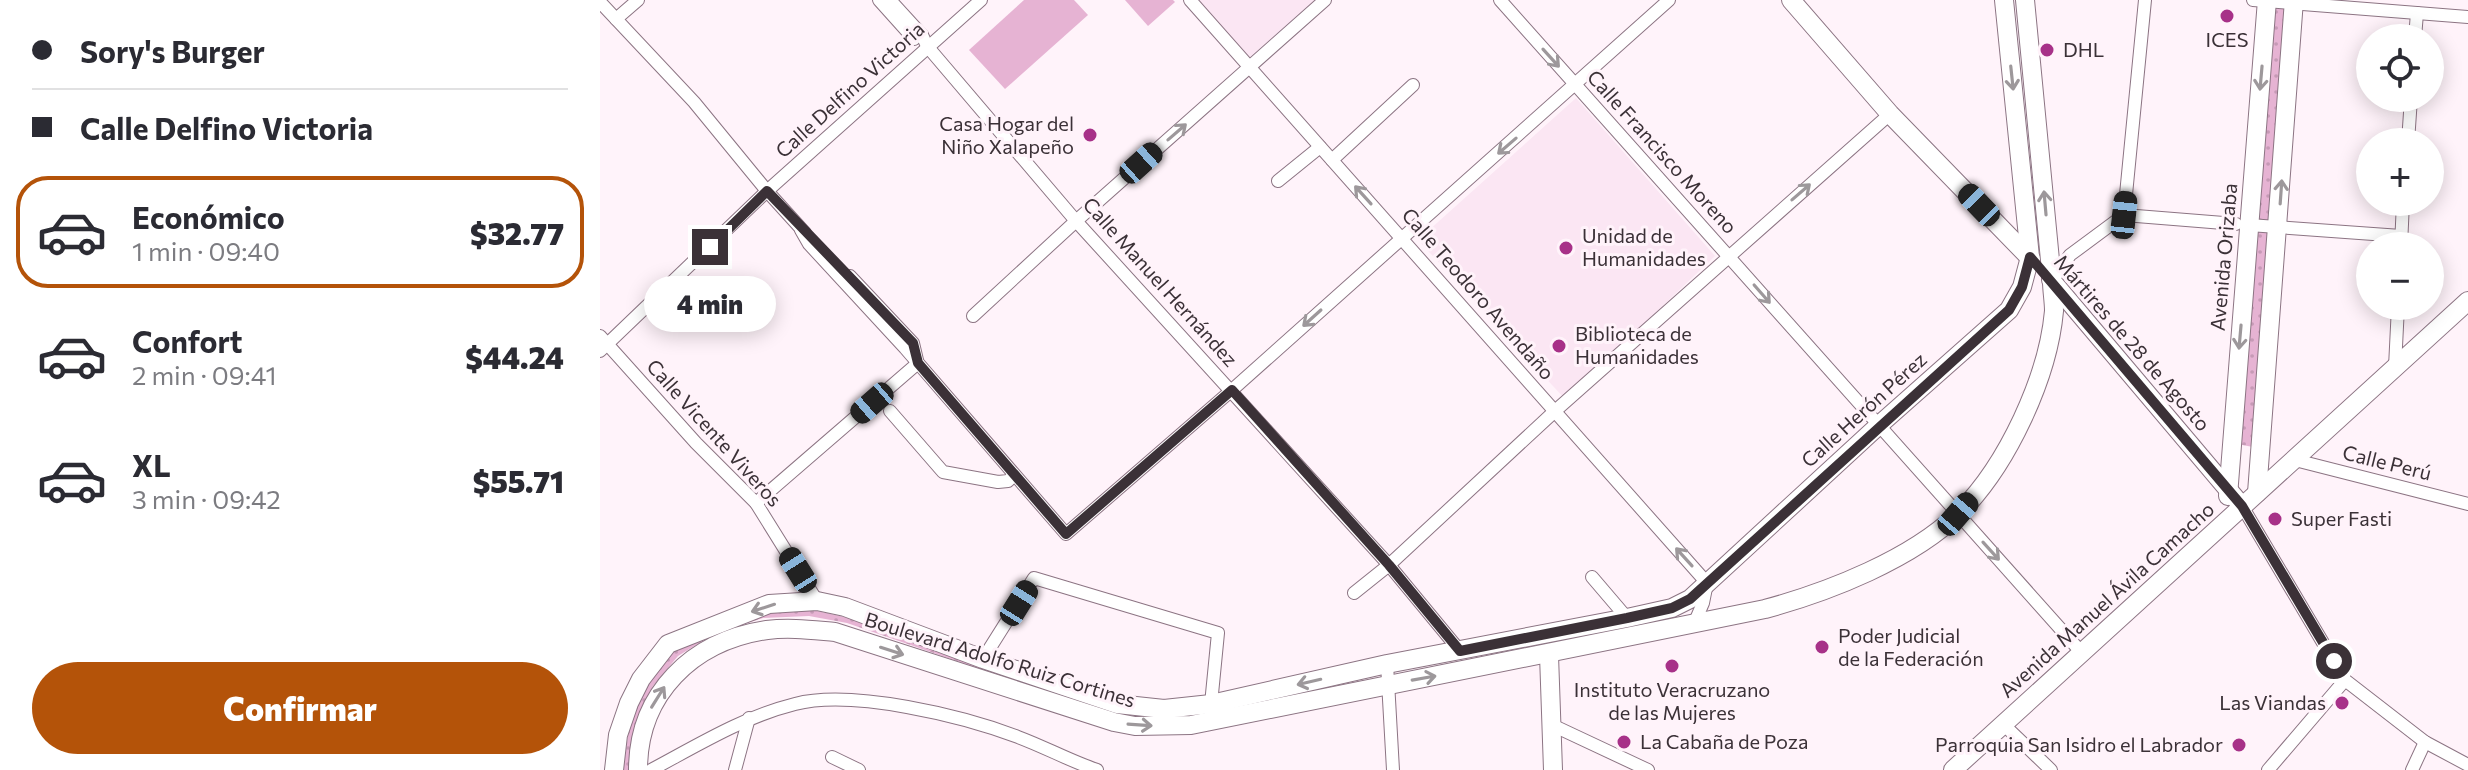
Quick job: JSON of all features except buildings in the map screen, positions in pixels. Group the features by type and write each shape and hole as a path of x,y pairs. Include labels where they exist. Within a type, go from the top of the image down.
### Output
{"main road":[{"name":"Mártires de 28 de Agosto","path":"1791,0 1890,114 2052,281 2228,489"},
{"path":"2004,0 2030,257"},
{"name":"Boulevard Adolfo Ruiz Cortines","path":"638,770 638,748 645,719 671,678 706,651 737,637 766,630 835,632 1114,722 1164,727 1191,725 1388,684 1549,655 1765,609 1809,597 1854,579 1919,542 1958,514 1996,465 2018,429 2044,356 2054,311 2025,0"},
{"name":"Avenida Orizaba","path":"2235,512 2228,489 2243,224 2267,0"},
{"path":"2257,493 2294,2"},
{"name":"Calle Herón Pérez","path":"1707,583 2009,310 2022,287 2030,257"},
{"name":"Avenida Manuel Ávila Camacho","path":"1953,770 2468,301"},
{"path":"2231,447 2238,455 2260,453"},
{"name":"Boulevard Adolfo Ruiz Cortines","path":"614,770 618,735 629,703 641,679 668,644 769,604 817,601 845,607 983,659 1117,704 1164,709 1211,704 1387,664 1672,608 1690,599 1707,583"},
{"path":"1549,655 1553,770"},
{"path":"1004,687 1011,668"}],"street":[{"path":"616,19 638,0"},
{"name":"Calle Manuel Hernández","path":"879,0 915,40 927,46"},
{"name":"Calle Manuel Hernández","path":"890,0 1076,221 1389,565 1460,651"},
{"name":"Calle Delfino Victoria","path":"603,344 767,191 981,0"},
{"name":"Calle Teodoro Avendaño","path":"1190,0 1707,583"},
{"path":"973,316 1325,0"},
{"name":"Calle Francisco Moreno","path":"1500,0 2082,653"},
{"path":"600,2 694,102 801,230 816,241 913,343 918,363 1066,534 1669,0"},
{"path":"2124,215 2145,0"},
{"path":"2253,0 2468,17"},
{"path":"2416,24 2417,13"},
{"path":"1332,160 1413,85"},
{"path":"1354,593 1389,565 1555,411 1890,114"},
{"path":"1278,181 1320,147"},
{"path":"2052,281 2070,255 2124,215 2356,236"},
{"path":"2395,367 2397,320"},
{"name":"Calle Vicente Viveros","path":"603,344 756,503 817,601"},
{"path":"756,503 918,363"},
{"path":"890,411 943,472 998,482 1008,481 1013,476"},
{"name":"Calle Perú","path":"2295,460 2468,504"},
{"path":"2235,512 2345,680 2425,742 2468,765"},
{"path":"1592,577 1627,618"},
{"path":"983,659 1034,578 1218,633 1211,704"},
{"path":"1694,624 1707,583"},
{"path":"1387,664 1393,770"},
{"path":"2268,770 2345,680"},
{"path":"651,770 749,718 798,703 826,700 867,702 974,723 1017,736 1088,769"},
{"path":"735,770 749,718"},
{"path":"2003,724 2051,770"},
{"path":"1552,725 1648,770"},
{"path":"2412,770 2425,742"},
{"path":"832,757 859,770"}],"shaded area":[{"path":"1024,0 1074,0 1088,15 1005,89 969,50"},
{"path":"1125,0 1173,0 1175,2 1148,26"},
{"path":"1198,0 1315,0 1249,58"},
{"path":"2269,6 2288,8 2270,222 2255,220"},
{"name":"Unidad de Humanidades","path":"1576,98 1715,256 1565,399 1418,240"},
{"path":"2254,231 2269,232 2253,447 2237,444"},
{"path":"808,609 849,618 1002,669 1000,676 847,623 809,616 763,618 714,634 678,656 653,686 638,717 630,770 623,770 631,715 647,682 674,651 762,613"}],"place":[{"name":"ICES","path":"2227,16"},
{"name":"DHL","path":"2047,50"},
{"name":"Casa Hogar del Niño Xalapeño","path":"1090,135"},
{"name":"Unidad de Humanidades","path":"1566,248"},
{"name":"Biblioteca de Humanidades","path":"1559,346"},
{"name":"Super Fasti","path":"2275,519"},
{"name":"Poder Judicial de la Federación","path":"1822,647"},
{"name":"Instituto Veracruzano de las Mujeres","path":"1672,666"},
{"name":"Las Viandas","path":"2342,703"},
{"name":"La Cabaña de Poza","path":"1624,742"},
{"name":"Parroquia San Isidro el Labrador","path":"2239,745"}],"route":[{"path":"710,247 767,191 801,230 816,241 913,343 918,363 1066,534 1232,390 1389,565 1460,651 1672,608 1690,599 2009,310 2022,287 2030,257 2242,506 2334,661"}]}
